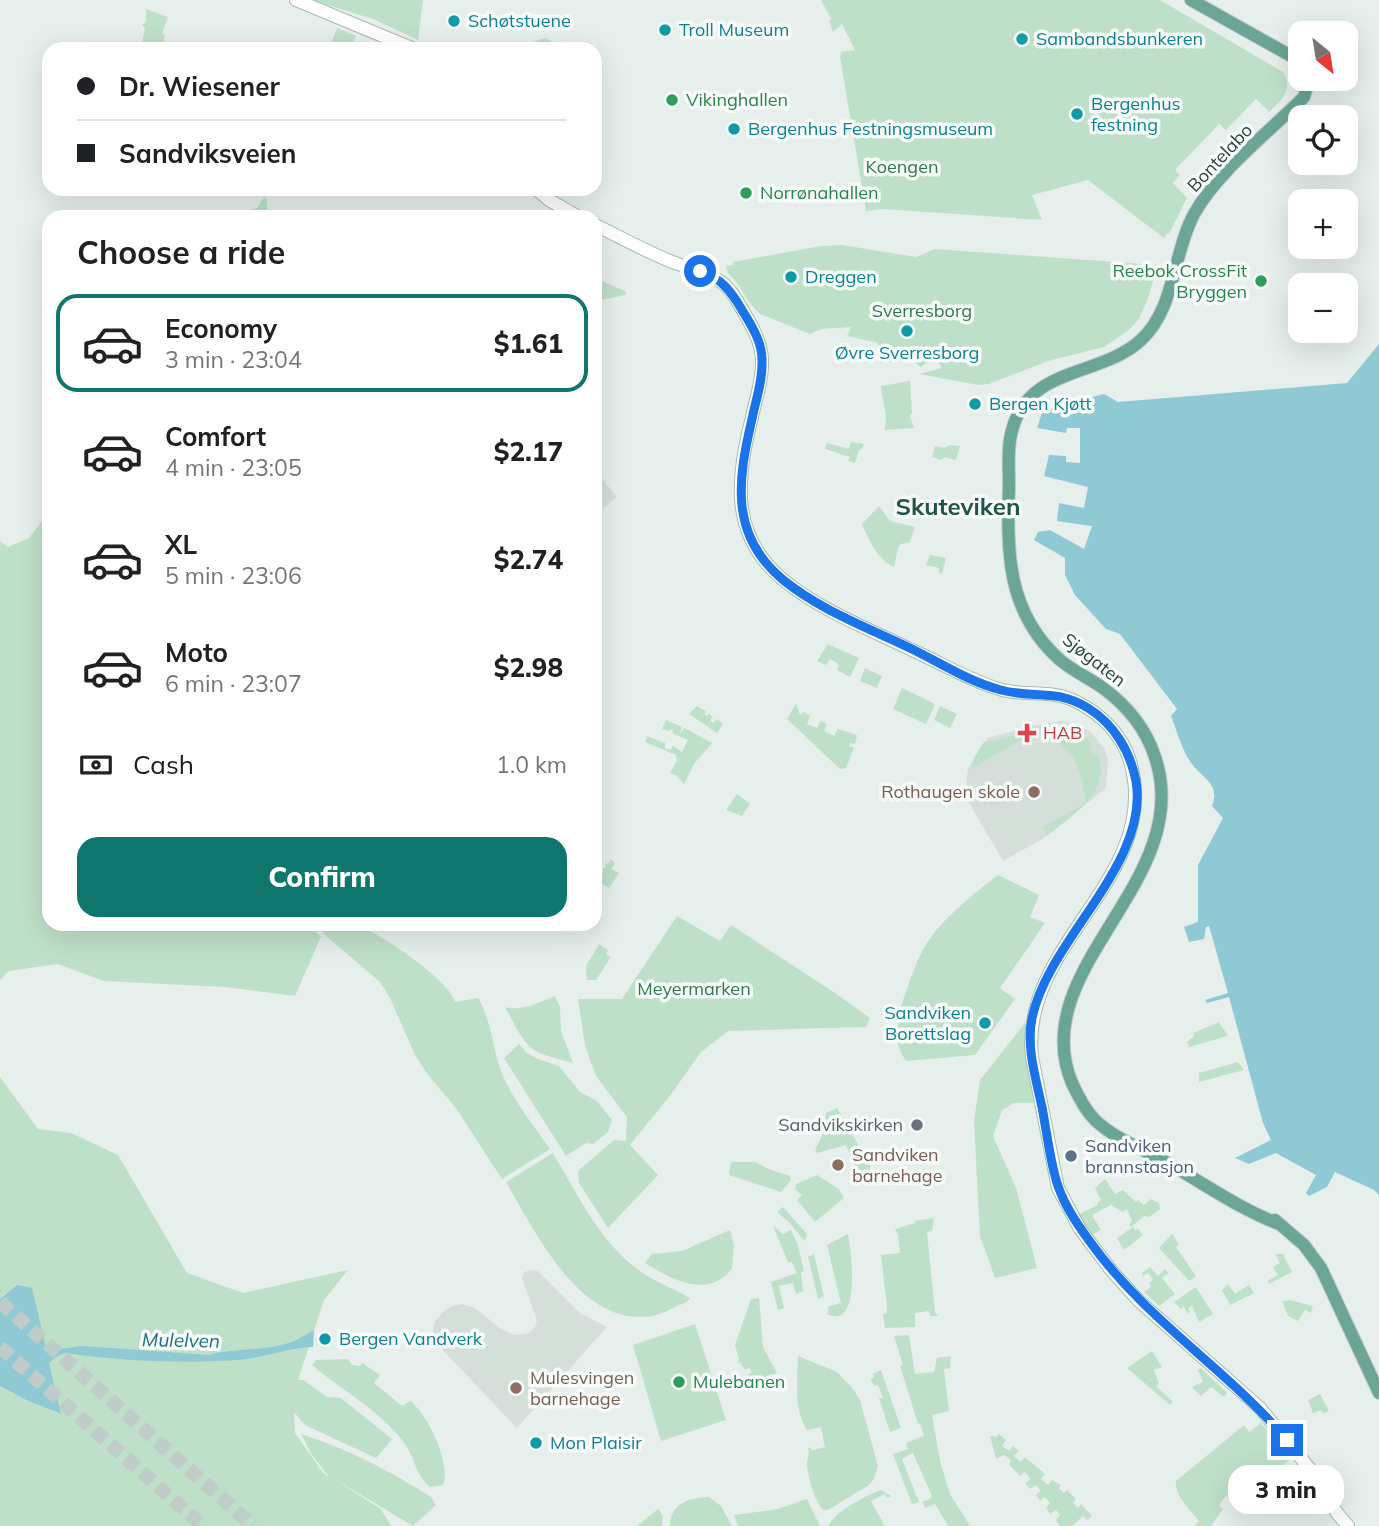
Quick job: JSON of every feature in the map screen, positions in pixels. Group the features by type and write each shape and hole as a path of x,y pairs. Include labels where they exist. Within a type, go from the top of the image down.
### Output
{"main road":[{"path":"296,0 397,42"},
{"path":"1191,0 1288,54"},
{"name":"Bontelabo","path":"1025,402 1045,384 1119,355 1145,336 1163,306 1186,230 1200,204 1217,183 1304,97 1306,91"},
{"path":"544,196 567,210"},
{"path":"602,228 670,261 719,280 729,288 751,325 759,341 762,361 760,386 740,477 740,495 744,519 754,545 775,572 821,605 938,663 1001,690 1048,693 1072,699 1100,716 1117,734 1129,756 1136,780 1136,805 1128,841 1111,875 1073,931 1049,973 1036,1004 1030,1037 1058,1188 1069,1212 1100,1256 1139,1301 1265,1415 1308,1468 1348,1526"},
{"name":"Sjøgaten","path":"1025,402 1014,424 1010,454 1010,564 1016,596 1029,623 1051,651 1075,672 1115,698 1138,723 1156,757 1161,793 1159,825 1149,858 1071,998 1065,1023 1066,1064 1074,1087 1096,1121 1120,1138 1246,1200 1266,1212 1304,1245 1321,1268 1379,1393"}],"shaded area":[{"path":"602,479 617,497 602,509"},
{"name":"Rothaugen skole","path":"1061,721 1091,732 1105,749 1108,761 1106,788 1044,838 1003,861 965,796 968,768 988,738"},
{"name":"Mulesvingen barnehage","path":"538,1271 580,1313 607,1327 517,1428 440,1347 434,1340 433,1331 435,1321 443,1312 462,1304 475,1308 501,1329 514,1335 529,1333 537,1320 522,1278 525,1272"}],"green space":[{"path":"311,0 423,0 418,40 373,19"},
{"name":"Bergenhus festning","path":"821,0 1160,0 1283,72 1287,89 1282,99 1269,112 1256,99 1226,130 1219,124 1175,170 1180,175 1173,183 1187,198 1169,234 1164,238 1088,180 1032,195 1042,220 882,209 866,211 840,57 841,52 855,50 842,24 833,32 829,21 831,19"},
{"path":"146,9 168,17 162,34 165,35 164,42 142,42 145,28 142,25 146,22"},
{"path":"337,28 356,36 353,42 332,42"},
{"path":"545,38 553,42 533,42"},
{"path":"264,197 267,200 267,210 250,210 257,208"},
{"name":"Sverresborg","path":"842,245 916,257 935,249 1157,265 1149,296 1139,319 1129,330 1104,347 1048,361 989,384 978,385 919,374 942,368 936,358 920,367 912,359 880,363 878,343 847,336 851,327 821,329 810,334 760,314 728,273 726,266 733,265 733,262 821,246"},
{"path":"602,281 625,291 626,295 602,300"},
{"path":"910,381 910,416 914,428 884,430 886,414 881,386"},
{"path":"851,442 864,444 855,463 848,461 850,457 825,449 827,443 849,449"},
{"path":"950,445 960,446 956,460 932,457 935,446 944,448"},
{"path":"879,506 890,521 915,527 910,542 901,544 898,548 894,567 878,554 862,524"},
{"path":"42,521 42,931 316,931 321,937 295,996 225,987 104,981 58,964 9,971 0,980 0,541 8,547 29,538"},
{"path":"930,555 946,558 942,574 939,573 939,568 926,565"},
{"path":"828,644 859,658 850,677 837,670 839,664 830,659 826,665 817,661"},
{"path":"865,668 882,676 877,688 860,681"},
{"path":"902,688 935,704 926,724 893,709"},
{"path":"796,704 800,715 803,712 810,716 807,724 817,728 821,721 827,724 824,731 834,736 838,729 857,735 855,744 850,743 849,746 854,748 846,768 840,769 787,719"},
{"path":"697,706 706,711 704,714 713,717 710,720 713,723 717,719 723,724 717,733 689,714"},
{"path":"940,706 957,714 950,728 934,720"},
{"path":"666,720 682,727 680,734 684,728 712,743 694,764 684,784 670,773 677,761 676,755 645,742 647,736 665,743 665,748 671,750 673,746 682,752 688,740 672,733 671,729 662,729"},
{"path":"1048,728 1078,733 1090,741 1091,752 1099,756 1099,782 1086,803 1074,757 1062,746 1054,731"},
{"path":"1040,729 971,769 984,742"},
{"path":"737,794 750,804 742,816 726,810"},
{"path":"1086,803 1078,811 1047,836 1043,827"},
{"path":"611,859 615,863 611,869 619,873 609,888 602,884 603,868 606,868 605,863 608,864"},
{"path":"998,875 1039,895 1030,917 1045,923 1000,988 1015,999 975,1055 906,1061 899,1049 897,1037 902,1012 900,1009 922,951 948,918"},
{"name":"Meyermarken","path":"677,916 720,941 731,925 870,1018 866,1027 728,1031 701,1052 630,1145 658,1175 608,1228 579,1183 578,1171 614,1140 626,1141 627,1117 596,1076 585,1046 578,999 622,999"},
{"path":"321,931 370,931 427,969 455,1002 478,998 487,1017 497,1060 509,1089 550,1149 502,1179 456,1108 415,1055 380,982"},
{"path":"599,944 608,950 606,954 611,957 596,980 587,980 586,966"},
{"path":"555,996 560,1007 561,1031 573,1063 539,1053 528,1045 505,1007 524,1007"},
{"path":"1219,1022 1228,1036 1189,1047 1187,1042 1194,1036 1193,1033"},
{"path":"1024,1024 1029,1030 1038,1103 1014,1103 1002,1110 993,1136 1016,1188 1037,1268 995,1278 980,1236 974,1121 980,1080"},
{"path":"519,1044 527,1053 559,1066 580,1092 597,1101 612,1120 608,1132 593,1144 586,1143 566,1156 504,1058"},
{"path":"1238,1062 1244,1070 1199,1082 1199,1073"},
{"path":"0,1077 38,1129 71,1133 118,1155 187,1273 243,1293 348,1270 324,1300 298,1380 303,1380 327,1397 341,1398 392,1439 376,1458 305,1425 294,1412 295,1433 323,1473 329,1477 312,1455 301,1434 352,1453 384,1469 431,1497 436,1505 413,1526 331,1477 381,1509 391,1526 0,1526 0,1386 60,1414 6,1293 0,1299"},
{"path":"837,1108 870,1165 870,1178 855,1167 846,1145 817,1153 815,1150 822,1136 826,1113"},
{"path":"553,1153 591,1217 613,1247 641,1272 690,1298 687,1302 661,1314 626,1316 603,1307 582,1292 563,1272 506,1182"},
{"path":"731,1162 755,1162 790,1176 791,1180 781,1192 729,1175"},
{"path":"817,1175 839,1189 844,1198 815,1222 797,1200 802,1195 795,1189 796,1184"},
{"path":"1105,1179 1115,1194 1123,1190 1136,1202 1138,1200 1144,1205 1151,1199 1159,1203 1160,1209 1149,1217 1144,1216 1131,1227 1129,1225 1132,1221 1127,1209 1123,1212 1111,1205 1092,1215 1101,1230 1092,1235 1079,1214 1098,1205 1101,1200 1095,1188"},
{"path":"783,1207 807,1234 804,1241 777,1212"},
{"path":"934,1218 932,1231 927,1232 935,1312 938,1316 930,1316 929,1311 915,1313 915,1327 885,1328 883,1314 887,1313 887,1307 881,1255 900,1253 895,1229 915,1223 914,1221"},
{"path":"773,1226 783,1234 791,1230 798,1245 804,1271 801,1272 803,1291 796,1294 793,1283 779,1286 784,1308 778,1310 771,1282 797,1273 792,1262 788,1262"},
{"path":"1133,1227 1143,1235 1124,1250 1117,1238"},
{"path":"730,1230 734,1245 732,1269 712,1283 689,1284 645,1263 652,1254 682,1251"},
{"path":"848,1234 852,1270 850,1300 845,1311 838,1316 827,1314 827,1307 841,1303 827,1245"},
{"path":"1172,1234 1179,1245 1176,1247 1196,1276 1189,1281 1159,1248"},
{"path":"814,1254 824,1296 818,1299 808,1257"},
{"path":"1275,1254 1283,1254 1292,1272 1269,1284 1268,1281 1278,1275 1273,1267 1280,1263"},
{"path":"1150,1267 1158,1276 1165,1269 1169,1273 1162,1278 1175,1294 1159,1306 1144,1292 1151,1287 1149,1283 1153,1280 1148,1273 1143,1276 1142,1273"},
{"path":"1228,1284 1235,1294 1249,1285 1254,1293 1230,1305 1222,1290"},
{"path":"1196,1287 1213,1314 1199,1322 1192,1306 1187,1313 1184,1306 1181,1309 1174,1302"},
{"path":"759,1298 763,1347 777,1373 745,1384 741,1379 752,1372 749,1368 745,1370 740,1362 737,1364 739,1359 735,1345 751,1299"},
{"path":"1290,1300 1313,1306 1311,1313 1305,1310 1298,1321 1288,1316 1282,1301"},
{"name":"Mulebanen","path":"695,1324 726,1420 661,1441 633,1345"},
{"path":"909,1335 915,1374 934,1372 937,1358 951,1356 950,1368 944,1369 949,1411 932,1415 940,1461 950,1494 970,1526 948,1526 935,1504 925,1508 922,1501 932,1496 913,1453 902,1459 919,1502 912,1504 893,1454 908,1449 906,1443 924,1436 900,1366 903,1365 894,1336"},
{"path":"1152,1351 1162,1367 1154,1370 1159,1384 1156,1386 1173,1402 1170,1405 1127,1368"},
{"path":"798,1356 837,1372 853,1389 860,1400 878,1466 869,1485 828,1510 823,1510 817,1501 808,1474 808,1447 813,1450 825,1447 821,1427 807,1430 800,1414 797,1395"},
{"path":"348,1359 352,1365 360,1366 362,1363 380,1375 374,1383 402,1406 410,1401 424,1416 441,1453 445,1476 443,1485 430,1487 421,1477 406,1446 392,1429 371,1409 312,1365 316,1360"},
{"path":"1201,1368 1227,1393 1224,1397 1211,1387 1201,1396 1192,1387 1203,1382 1198,1370"},
{"path":"881,1370 901,1428 890,1432 879,1398 883,1398 878,1385 875,1386 870,1380 874,1378 873,1374"},
{"path":"1320,1394 1329,1411 1313,1413 1308,1400"},
{"path":"1261,1423 1291,1459 1283,1465 1291,1474 1257,1499 1240,1507 1240,1502 1226,1495 1219,1506 1223,1509 1211,1526 1195,1526 1199,1521 1177,1492 1176,1481 1244,1425 1249,1432"},
{"path":"999,1434 1006,1440 1002,1446 1009,1451 1013,1446 1019,1451 1014,1456 1021,1462 1025,1457 1045,1474 1041,1479 1048,1485 1052,1480 1061,1485 1059,1488 1064,1493 1067,1490 1076,1499 1073,1503 1078,1508 1081,1504 1092,1516 1087,1520 1083,1516 1072,1526 1060,1526 1056,1520 1060,1515 1056,1510 1050,1514 1046,1508 1050,1503 1045,1497 1040,1501 1036,1495 1041,1491 1036,1485 1030,1489 1025,1483 1031,1479 1025,1472 1020,1476 1009,1464 1011,1460 1004,1455 996,1459 990,1436 997,1437"},
{"path":"881,1490 891,1496 887,1498 885,1494 871,1501 885,1526 829,1526 844,1510"},
{"path":"709,1497 721,1506 732,1526 670,1526 674,1512 682,1503"},
{"path":"807,1499 820,1526 738,1526 734,1515 778,1509"},
{"path":"658,1509 663,1516 662,1526 637,1526"}],"water":[{"path":"1379,344 1379,1195 1374,1190 1335,1172 1327,1187 1309,1196 1306,1193 1316,1175 1276,1153 1249,1164 1235,1158 1271,1140 1263,1123 1229,997 1207,1003 1205,1000 1228,993 1209,926 1206,927 1204,939 1189,942 1184,927 1198,922 1198,865 1223,818 1212,806 1212,787 1188,759 1171,716 1177,709 1120,634 1106,629 1075,595 1065,575 1065,558 1034,540 1038,532 1050,530 1084,549 1092,526 1057,521 1059,503 1084,508 1088,487 1044,476 1049,455 1066,456 1066,462 1080,463 1080,428 1067,428 1066,433 1037,428 1043,410 1104,394 1118,402 1347,383"},
{"path":"17,1285 32,1288 46,1348 83,1346 209,1355 284,1344 314,1330 313,1347 247,1359 195,1362 130,1360 65,1353 49,1363 61,1414 0,1386 0,1299"}],"tunnel":[{"path":"0,1302 253,1526"},
{"path":"0,1347 203,1526"}],"place":[{"name":"Schøtstuene","path":"454,21"},
{"name":"Troll Museum","path":"665,30"},
{"name":"Sambandsbunkeren","path":"1022,39"},
{"name":"Vikinghallen","path":"672,100"},
{"name":"Bergenhus festning","path":"1077,114"},
{"name":"Bergenhus Festningsmuseum","path":"734,129"},
{"name":"Norrønahallen","path":"746,193"},
{"name":"Dreggen","path":"791,277"},
{"name":"Reebok CrossFit Bryggen","path":"1261,281"},
{"name":"Øvre Sverresborg","path":"907,331"},
{"name":"Bergen Kjøtt","path":"975,404"},
{"name":"HAB","path":"1027,733"},
{"name":"Rothaugen skole","path":"1034,792"},
{"name":"Sandviken Borettslag","path":"985,1023"},
{"name":"Sandvikskirken","path":"917,1125"},
{"name":"Sandviken brannstasjon","path":"1071,1156"},
{"name":"Sandviken barnehage","path":"838,1165"},
{"name":"Bergen Vandverk","path":"325,1339"},
{"name":"Mulebanen","path":"679,1382"},
{"name":"Mulesvingen barnehage","path":"516,1388"},
{"name":"Mon Plaisir","path":"536,1443"}],"district":[{"name":"Skuteviken","path":"958,507"}],"route":[{"path":"700,271 729,288 759,341 762,361 760,386 745,447 740,495 747,531 766,562 784,580 821,605 938,663 1001,690 1060,695 1089,708 1117,734 1129,756 1137,793 1128,841 1111,875 1073,931 1049,973 1041,988 1031,1020 1032,1057 1054,1172 1069,1212 1117,1277 1200,1358 1260,1408 1287,1440"}],"park label":[{"name":"Koengen","path":"902,167"}],"water label":[{"name":"Mulelven","path":"181,1340"}]}
